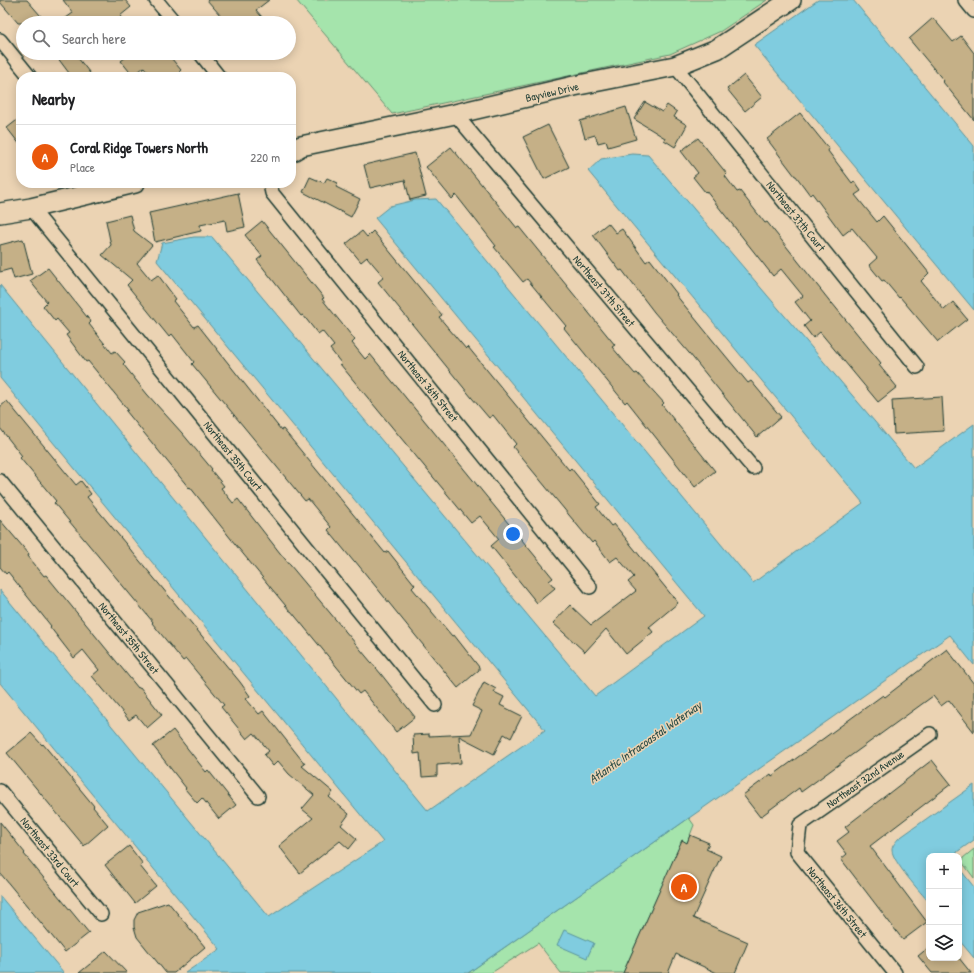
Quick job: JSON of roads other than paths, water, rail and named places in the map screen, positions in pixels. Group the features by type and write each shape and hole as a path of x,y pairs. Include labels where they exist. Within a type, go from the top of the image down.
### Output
{"street":[{"path":"156,0 169,16"},
{"name":"Bayview Drive","path":"296,146 455,114 574,86 675,66 717,49 790,0"},
{"path":"965,0 974,11"},
{"path":"0,40 16,60"},
{"path":"16,60 26,72"},
{"path":"206,60 215,72"},
{"name":"Northeast 37th Court","path":"675,66 916,367"},
{"name":"Northeast 37th Street","path":"455,114 753,468"},
{"path":"0,214 32,208 108,188"},
{"name":"Northeast 36th Street","path":"271,188 272,193 590,587"},
{"name":"Northeast 35th Court","path":"32,208 435,705"},
{"name":"Northeast 35th Street","path":"0,481 258,796"},
{"name":"Northeast 32nd Avenue","path":"800,825 930,734"},
{"name":"Northeast 33rd Court","path":"0,791 101,914"},
{"name":"Northeast 36th Street","path":"800,825 797,852 894,973"}],"water":[{"path":"818,0 853,0 974,146 974,310 754,45"},
{"name":"Atlantic Intracoastal Waterway","path":"632,154 648,155 914,468 974,424 974,665 950,635 468,973 185,973 220,949 0,683 0,590 269,917 383,842 0,378 0,285 428,811 545,730 157,261 162,243 194,237 212,237 595,696 704,616 375,218 390,206 415,200 436,199 753,583 863,503 588,171 601,159"},
{"path":"974,785 974,840 957,853 926,853 926,898 908,877 893,855 892,850 898,839"},
{"path":"962,872 974,887 974,958 962,944"},
{"path":"0,896 64,973 0,973"},
{"path":"564,930 594,943 587,958 557,945"}],"place":[{"name":"Coral Ridge Towers North","path":"684,887"}]}
